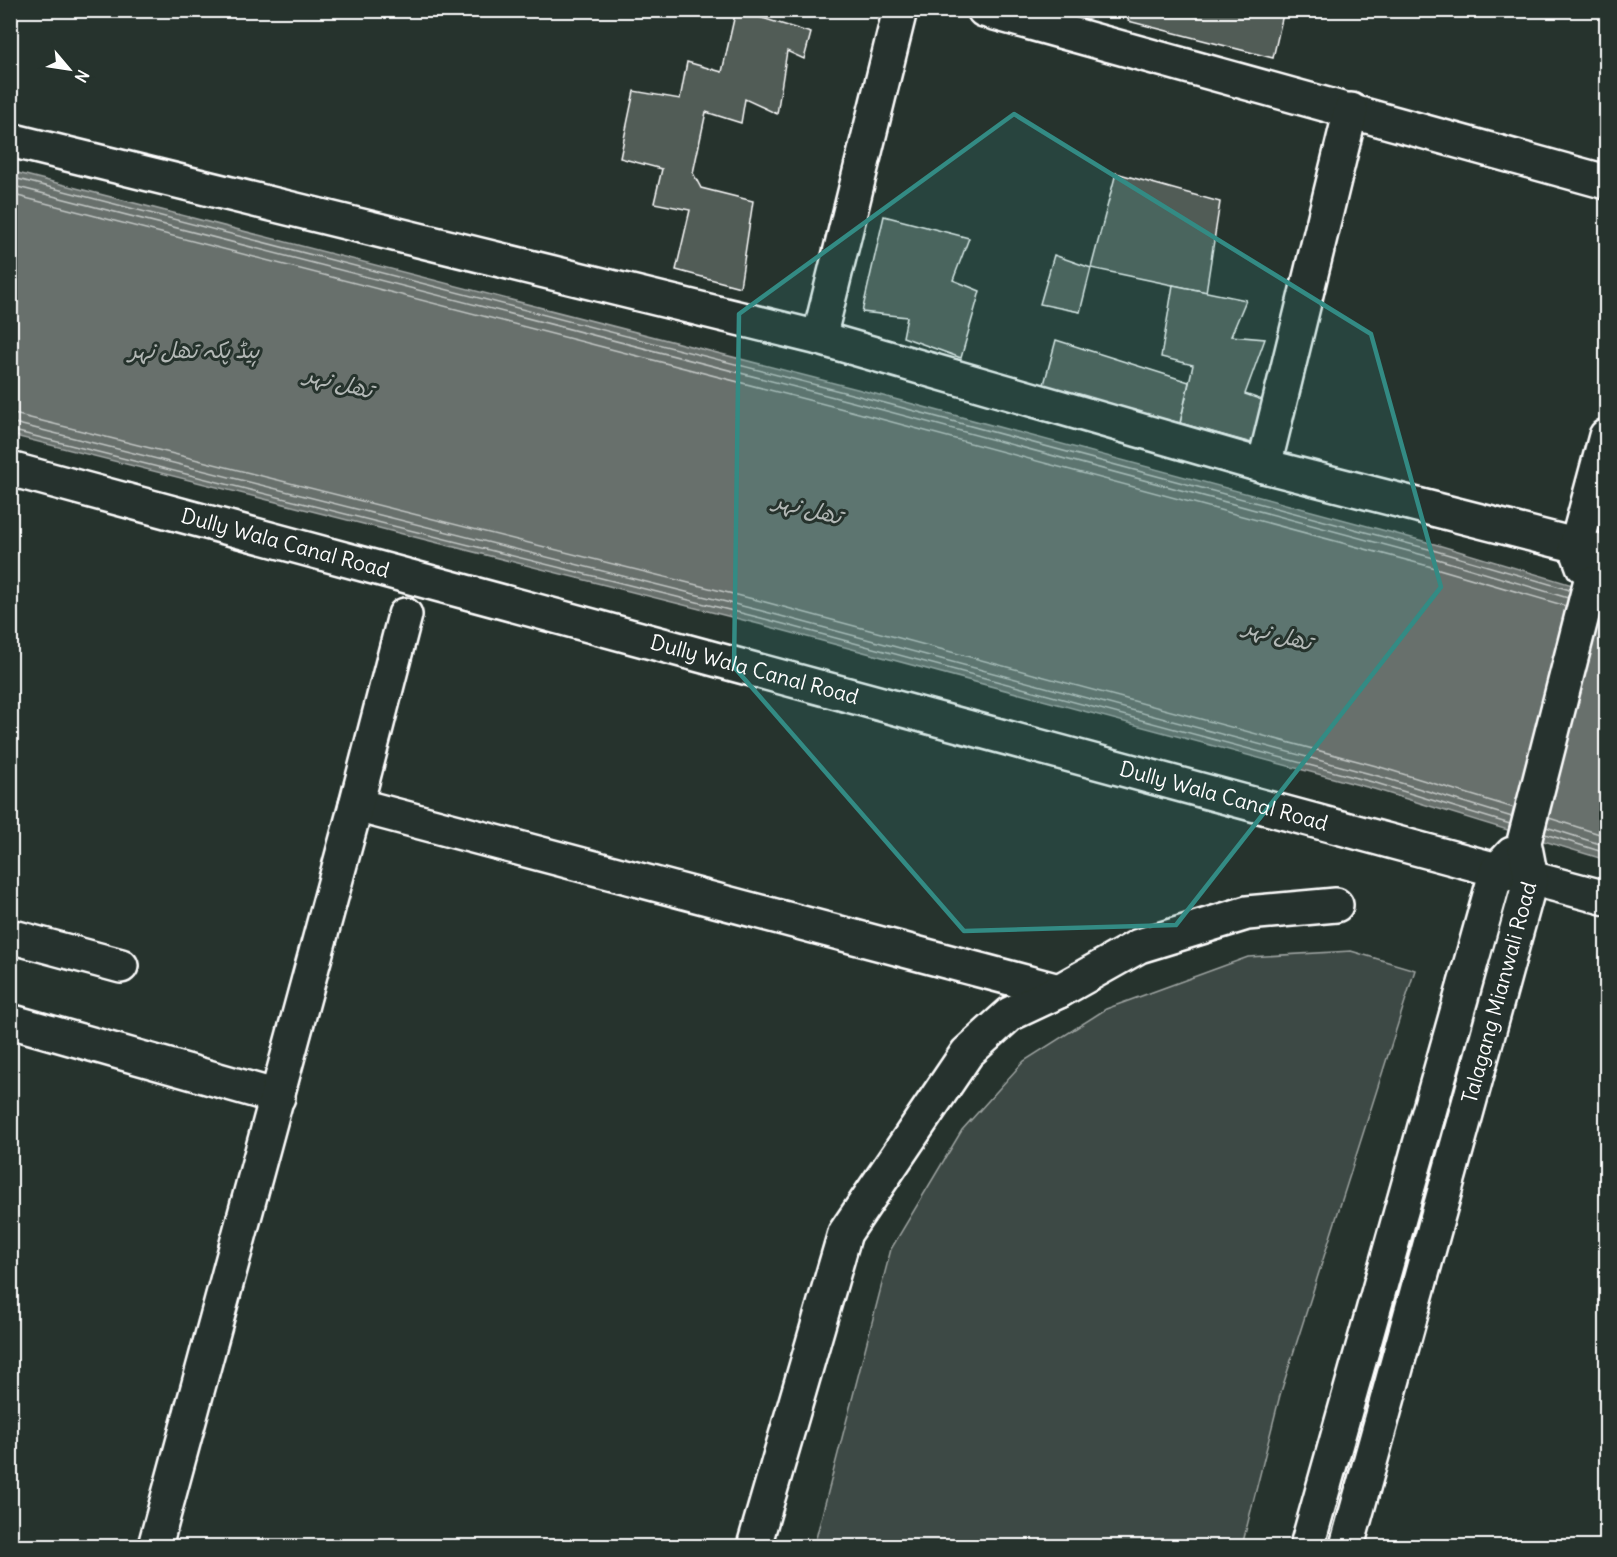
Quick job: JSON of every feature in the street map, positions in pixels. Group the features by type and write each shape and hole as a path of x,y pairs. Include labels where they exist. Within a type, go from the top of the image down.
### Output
{"street":[{"path":"819,338 900,10"},
{"path":"984,10 1606,182"},
{"path":"1264,466 1351,110"},
{"path":"10,140 819,338 1264,466 1591,550"},
{"path":"1524,842 1598,576 1591,550 1606,436"},
{"name":"Dully Wala Canal Road","path":"10,469 1606,898"},
{"path":"155,1546 278,1097 405,615"},
{"path":"356,805 1059,991"},
{"name":"Talagang Mianwali Road","path":"1307,1546 1497,870 1524,842"},
{"name":"Talagang Mianwali Road","path":"1347,1546 1531,878 1524,842"},
{"path":"754,1546 844,1233 967,1053 1010,1014 1059,991 1139,946 1247,913 1336,905"},
{"path":"10,936 121,966"},
{"path":"10,1022 278,1097"}],"highlighted area":[{"path":"1014,114 1371,334 1441,587 1176,925 964,931 734,667 739,314"}],"shaded area":[{"path":"1351,951 1415,970 1280,1395 1242,1546 814,1546 891,1249 962,1130 1024,1061 1106,1009 1248,957"}],"water":[{"name":"ہیڈ پکہ تھل نہر","path":"10,171 857,389 1438,545 1606,595 1606,860 1374,789 759,624 11,435"}],"building":[{"path":"736,10 811,33 804,59 787,51 777,114 745,99 741,123 706,112 693,173 701,188 753,201 740,287 676,270 690,210 654,203 662,169 620,158 634,91 680,99 687,62 722,72"},
{"path":"1130,10 1284,10 1273,58 1128,21"},
{"path":"1116,173 1220,202 1206,292 1091,268"},
{"path":"884,216 969,238 953,280 980,291 961,358 903,337 907,317 862,312"},
{"path":"1054,255 1091,268 1080,312 1040,304"},
{"path":"1173,285 1246,300 1231,336 1265,339 1245,394 1265,401 1255,444 1180,423 1193,365 1161,357"},
{"path":"1056,340 1189,382 1180,423 1043,388"}],"water label":[{"name":"تھل نہر","path":"339,382"},
{"name":"تھل نہر","path":"808,508"},
{"name":"تھل نہر","path":"1278,634"}]}
